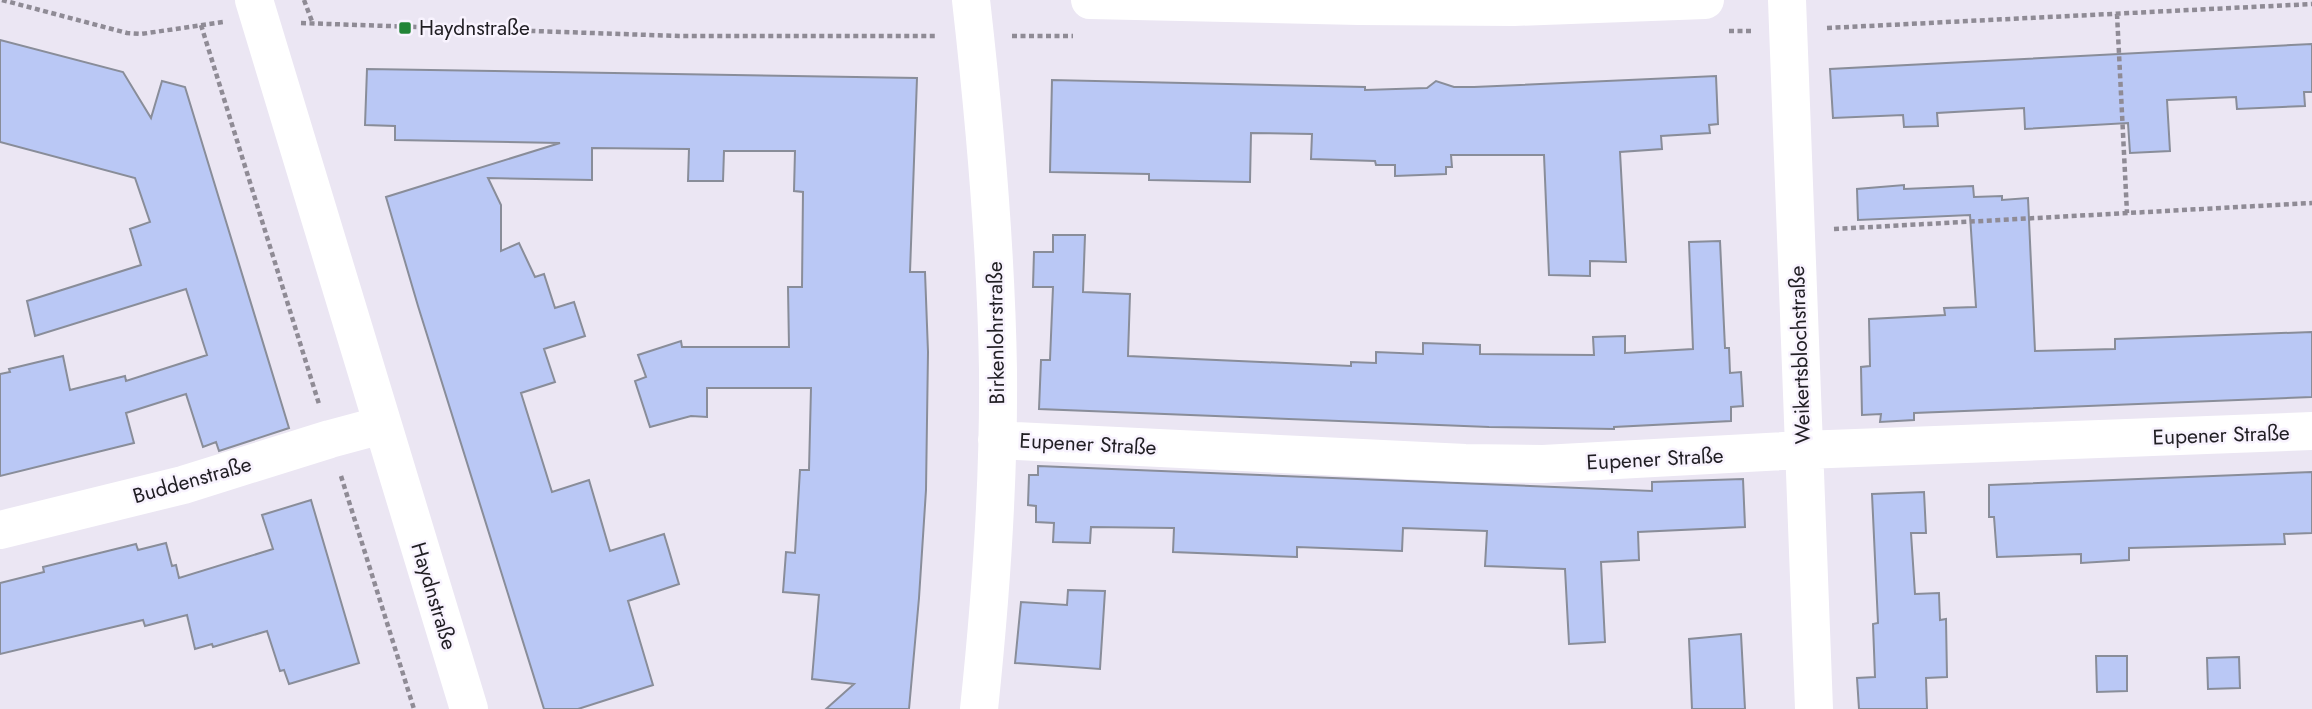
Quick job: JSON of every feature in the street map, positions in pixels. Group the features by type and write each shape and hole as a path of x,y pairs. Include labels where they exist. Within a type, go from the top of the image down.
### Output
{"street":[{"name":"Haydnstraße","path":"254,0 469,709"},
{"name":"Birkenlohrstraße","path":"971,0 993,223 998,369 992,580 979,709"},
{"path":"1090,0 1501,7 1704,0"},
{"name":"Weikertsblochstraße","path":"1787,0 1814,709"},
{"name":"Buddenstraße","path":"0,530 183,485 382,425"},
{"name":"Eupener Straße","path":"997,440 1504,463 1624,461 1803,450 2312,431"}],"path":[{"path":"304,0 313,24"},
{"path":"2117,14 2127,213"},
{"path":"201,25 414,709"},
{"path":"1795,231 2312,203"}],"building":[{"path":"0,40 123,72 151,118 162,81 185,87 289,428 219,451 216,442 203,447 186,394 126,413 134,443 0,476 0,374 10,372 9,369 63,356 70,390 125,376 126,381 207,355 186,289 35,336 27,301 141,265 130,229 150,222 135,178 0,142"},
{"path":"2312,44 2312,92 2304,92 2305,106 2237,109 2236,97 2167,100 2170,151 2130,153 2128,123 2025,129 2024,108 1937,113 1938,126 1904,127 1903,115 1833,118 1830,69"},
{"path":"367,69 917,78 910,272 925,272 928,352 926,490 909,709 826,709 854,684 812,679 819,595 783,592 786,552 795,553 800,470 809,470 811,388 707,388 707,417 691,416 650,427 635,381 646,377 638,355 681,341 682,347 789,347 788,287 802,287 803,192 794,191 795,151 724,151 723,181 688,181 689,149 592,148 592,180 488,178 501,205 501,251 519,243 535,277 544,274 555,308 574,302 585,336 544,349 555,382 521,393 552,492 589,480 610,551 664,534 679,584 628,601 653,685 578,709 544,709 386,197 560,143 395,140 395,126 365,125"},
{"path":"1716,76 1718,124 1709,125 1710,133 1661,136 1662,149 1620,152 1626,262 1590,261 1590,276 1549,275 1544,155 1451,155 1452,167 1446,167 1446,174 1395,176 1395,165 1376,165 1375,161 1311,159 1312,134 1251,133 1250,182 1149,180 1149,174 1050,172 1052,80 1365,87 1365,90 1427,88 1436,81 1454,87 1474,87"},
{"path":"1904,185 1904,189 1973,186 1974,197 2002,196 2002,200 2028,198 2035,351 2115,349 2115,339 2312,332 2312,397 1914,413 1914,420 1880,422 1881,414 1862,415 1861,367 1870,366 1869,319 1945,315 1944,308 1976,307 1970,215 1858,220 1857,189"},
{"path":"1053,235 1085,235 1083,292 1130,294 1128,356 1351,366 1351,362 1376,363 1376,352 1423,354 1423,343 1480,345 1480,354 1594,355 1593,337 1625,336 1625,353 1693,349 1689,242 1720,241 1725,348 1729,348 1730,373 1741,372 1743,406 1731,407 1731,421 1614,429 1489,427 1039,409 1041,360 1050,360 1053,287 1033,287 1034,252 1053,252"},
{"path":"1038,466 1652,491 1652,482 1743,479 1745,527 1638,532 1639,560 1601,562 1605,642 1569,644 1565,569 1485,566 1487,531 1403,528 1402,551 1297,547 1297,557 1173,552 1174,528 1091,527 1090,543 1053,542 1054,523 1036,522 1036,506 1028,505 1029,475 1038,475"},
{"path":"2312,472 2312,533 2284,534 2285,544 2129,548 2129,560 2081,563 2081,554 1997,557 1994,517 1989,517 1989,485"},
{"path":"1924,492 1926,533 1911,533 1915,594 1939,593 1940,620 1946,619 1947,677 1926,678 1927,709 1859,709 1857,678 1875,677 1873,624 1878,623 1872,494"},
{"path":"311,500 359,663 289,684 284,670 280,671 267,631 213,647 212,644 195,649 187,615 145,626 143,620 0,654 0,583 44,572 43,567 136,544 138,550 166,543 172,566 176,565 179,578 273,549 262,515"},
{"path":"1068,590 1105,591 1100,669 1015,663 1021,602 1067,605"},
{"path":"1741,634 1745,709 1692,709 1689,639"},
{"path":"2096,656 2127,656 2127,691 2097,692"},
{"path":"2239,657 2240,688 2208,689 2207,658"}],"place":[{"name":"Haydnstraße","path":"405,28"}]}
